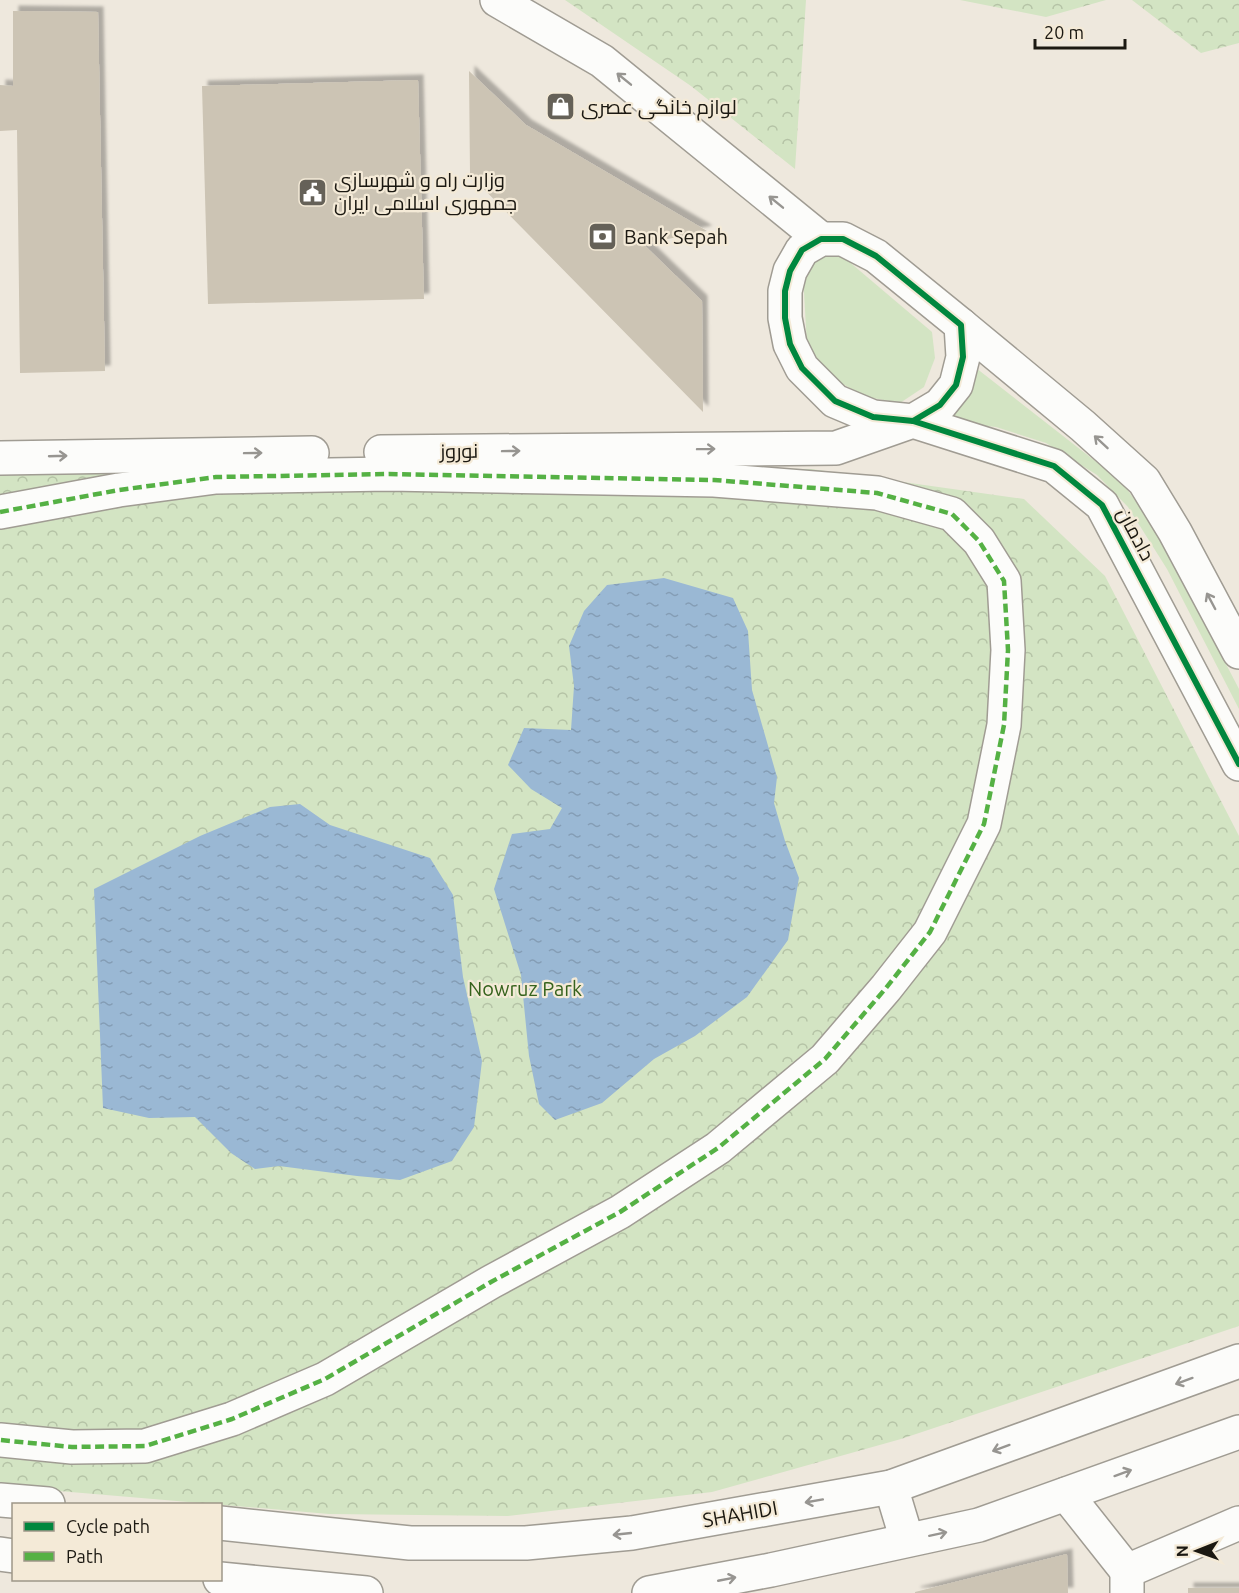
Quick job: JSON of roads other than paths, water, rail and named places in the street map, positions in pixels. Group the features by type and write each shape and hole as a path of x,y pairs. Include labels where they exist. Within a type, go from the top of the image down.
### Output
{"street":[{"path":"497,0 602,62 821,239"},
{"path":"821,239 843,239 876,256 961,325 963,357 956,385 940,405 913,421 873,417 836,401 802,368 790,344 785,318 786,291 790,271 802,249 821,239"},
{"name":"دادمان","path":"961,325 1083,426 1144,481 1175,532 1239,652"},
{"name":"دادمان","path":"913,421 1054,466 1102,504 1239,764"},
{"name":"نوروز","path":"0,458 122,454 836,448 913,421"},
{"path":"0,512 119,490 216,477 389,474 714,480 877,494 952,514 979,541 1004,581 1008,650 1004,725 984,824 930,932 825,1059 718,1148 620,1212 491,1282 325,1379 232,1419 145,1446 72,1447 0,1440"},
{"name":"SHAHIDI","path":"222,1523 410,1543 526,1543 632,1533 891,1487 1239,1361"},
{"path":"649,1593 771,1570 979,1525 1239,1432"},
{"path":"891,1487 908,1540"},
{"path":"1066,1494 1127,1582 1239,1523"},
{"path":"0,1500 36,1503"},
{"path":"222,1579 366,1593"}],"water":[{"path":"664,578 733,598 748,631 752,690 777,777 774,803 799,878 788,940 747,997 695,1036 654,1059 602,1103 555,1120 539,1104 529,1056 521,975 494,889 512,834 550,829 562,808 531,789 508,765 524,728 571,730 574,686 569,646 584,611 607,585"},
{"path":"300,804 330,825 430,858 453,895 463,977 482,1061 474,1127 452,1161 400,1180 279,1166 255,1169 231,1153 195,1117 149,1118 103,1108 94,889 200,836 270,807"}],"place":[{"name":"لوازم خانگی عصری","path":"560,107"},
{"name":"وزارت راه و شهرسازی جمهوری اسلامی ایران","path":"313,192"},
{"name":"Bank Sepah","path":"603,237"}],"park label":[{"name":"Nowruz Park","path":"525,989"}]}
